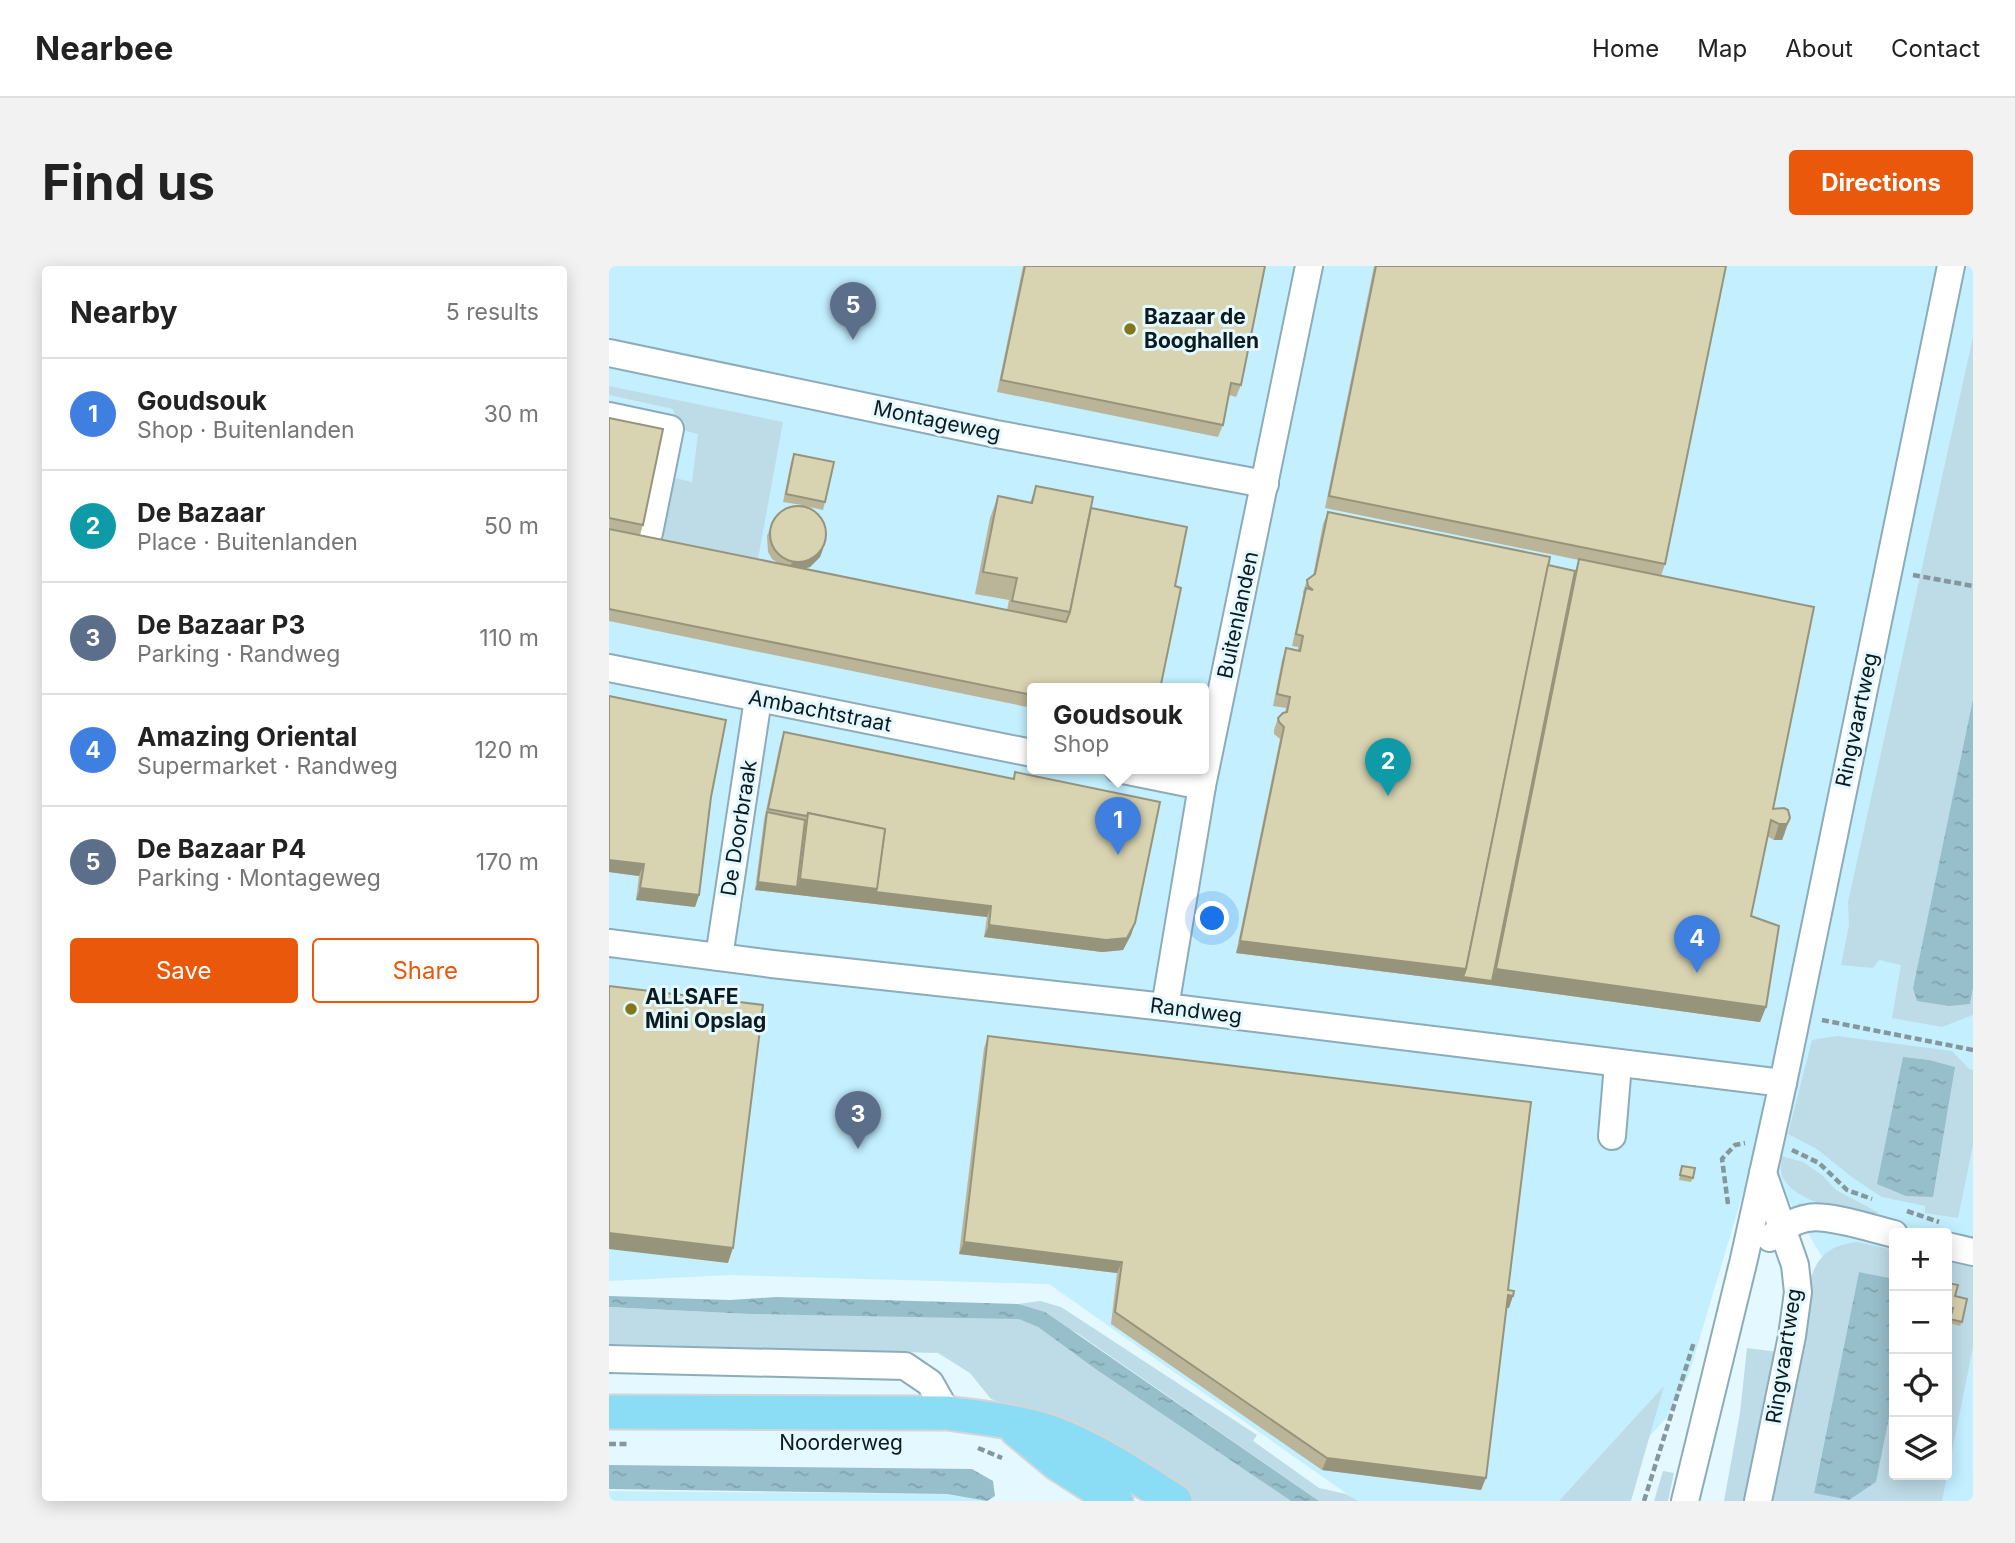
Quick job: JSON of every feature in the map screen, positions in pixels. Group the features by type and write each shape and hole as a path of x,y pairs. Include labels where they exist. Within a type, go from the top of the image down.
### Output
{"main road":[{"name":"Noorderweg","path":"609,1412 947,1413 1007,1422 1058,1464 1124,1493 1168,1499"}],"street":[{"name":"Buitenlanden","path":"1209,752 1309,266"},
{"name":"Ringvaartweg","path":"1685,1501 1744,1259 1783,1083 1951,266"},
{"name":"Montageweg","path":"609,353 996,434 1265,484"},
{"path":"609,416 670,429 649,533"},
{"name":"Ambachtstraat","path":"609,668 1027,752"},
{"name":"De Doorbraak","path":"719,957 758,699"},
{"path":"1143,774 1202,786"},
{"name":"Buitenlanden","path":"1164,1007 1205,774"},
{"name":"Randweg","path":"609,943 1164,1007 1783,1083"},
{"path":"1612,1136 1618,1064"},
{"name":"Ringvaartweg","path":"1758,1501 1792,1336 1798,1292 1795,1265 1763,1173"},
{"path":"1744,1259 1782,1228 1809,1217 1889,1233"},
{"path":"1952,1247 1973,1252"},
{"path":"609,1359 905,1366 930,1383 947,1413"}],"path":[{"path":"1888,570 1973,586"},
{"path":"1797,1015 1973,1050"},
{"path":"609,1444 636,1444"},
{"path":"967,1446 1007,1460"}],"shaded area":[{"path":"609,266 1973,266 1973,1501 1791,1501 1825,1262 1785,1194 1745,1186 1689,1374 1667,1417 1591,1501 1357,1501 1049,1284 729,1275 609,1281"},
{"path":"1973,337 1973,699 1913,988 1970,1004 1973,988 1973,1015 1942,1027 1892,1018 1901,965 1879,960 1873,968 1841,965 1849,925 1848,902"},
{"path":"609,386 783,422 756,570 658,549 670,477 692,482 698,434 679,429 673,409 609,395"},
{"path":"1837,1036 1952,1051 1973,1070 1973,1145 1958,1218 1925,1213 1925,1206 1882,1197 1817,1149 1788,1134 1812,1040"},
{"path":"1781,1156 1803,1162 1822,1175 1836,1190 1879,1213 1841,1210 1801,1195 1783,1178"},
{"path":"1857,1242 1889,1249 1889,1278 1859,1272 1814,1492 1849,1500 1876,1482 1889,1418 1889,1480 1946,1480 1942,1501 1762,1501 1804,1296 1821,1258 1844,1244"},
{"path":"1952,1261 1973,1268 1973,1347 1952,1451"},
{"path":"1040,1301 1061,1307 1257,1435 1253,1441 1319,1488 1346,1494 1358,1501 1319,1501 1077,1333 1018,1304"},
{"path":"609,1307 749,1314 1019,1318 1038,1327 1291,1501 1190,1501 1091,1434 991,1399 970,1373 938,1353 609,1344"},
{"path":"1747,1348 1778,1352 1747,1501 1724,1501 1740,1413"},
{"path":"1664,1386 1631,1501 1559,1501"},
{"path":"1663,1471 1674,1473 1668,1501 1654,1501"},
{"path":"609,1491 947,1494 987,1501 609,1501"}],"water":[{"path":"1973,699 1973,988 1970,1004 1949,1006 1917,1001 1913,988"},
{"path":"1903,1057 1955,1067 1933,1197 1906,1196 1877,1184"},
{"path":"1859,1272 1889,1278 1889,1418 1876,1482 1849,1500 1814,1493"},
{"path":"609,1296 730,1300 776,1297 1018,1304 1045,1312 1319,1501 1291,1501 1038,1327 1019,1319 749,1314 609,1307"},
{"path":"609,1465 972,1469 993,1481 995,1496 987,1501 947,1494 609,1489"}],"building":[{"name":"Bazaar de Booghallen","path":"1025,266 1265,266 1241,385 1231,383 1223,425 1001,380"},
{"path":"1376,266 1726,266 1665,564 1329,496"},
{"path":"609,418 663,429 643,525 609,518"},
{"path":"794,454 834,462 825,502 786,494"},
{"path":"1036,486 1093,497 1070,612 1012,601 1017,578 983,572 998,496 1032,503"},
{"path":"792,506 804,506 814,510 822,518 826,534 822,550 814,558 804,562 792,562 782,558 774,550 770,540 770,528 774,518 782,510"},
{"path":"1091,508 1187,527 1175,586 1181,588 1161,683 1027,683 1027,694 609,609 609,529 1066,622"},
{"path":"1328,512 1550,557 1466,969 1240,941 1284,727 1278,718 1287,712 1290,697 1277,694 1286,648 1300,651 1303,636 1296,634 1306,588 1313,590 1308,586 1307,580 1315,574"},
{"path":"1579,559 1814,607 1773,809 1788,810 1790,818 1787,824 1771,820 1751,916 1779,926 1766,1007 1496,969"},
{"path":"1548,565 1575,571 1492,981 1463,977 1466,969"},
{"path":"609,696 726,720 711,797 699,895 640,888 644,864 609,860"},
{"path":"784,732 1014,779 1015,772 1160,802 1135,923 1127,938 1106,940 989,925 991,906 876,892 885,829 808,813 807,816 768,809"},
{"path":"767,812 805,820 797,887 758,882"},
{"path":"808,813 885,829 877,889 800,879"},
{"path":"609,986 763,1005 733,1248 609,1233"},
{"path":"988,1036 1531,1102 1508,1290 1514,1291 1513,1296 1508,1295 1486,1478 1327,1458 1115,1312 1122,1262 964,1242"},
{"path":"1682,1166 1695,1168 1693,1178 1680,1175"},
{"path":"1952,1284 1958,1285 1955,1296 1967,1299 1962,1322 1952,1320"}],"place":[{"name":"Bazaar de Booghallen","path":"1130,329"},
{"name":"De Bazaar P4","path":"853,340"},
{"name":"De Bazaar","path":"1388,796"},
{"name":"Goudsouk","path":"1118,855"},
{"name":"Amazing Oriental","path":"1697,973"},
{"name":"ALLSAFE Mini Opslag","path":"631,1009"},
{"name":"De Bazaar P3","path":"858,1149"}]}
